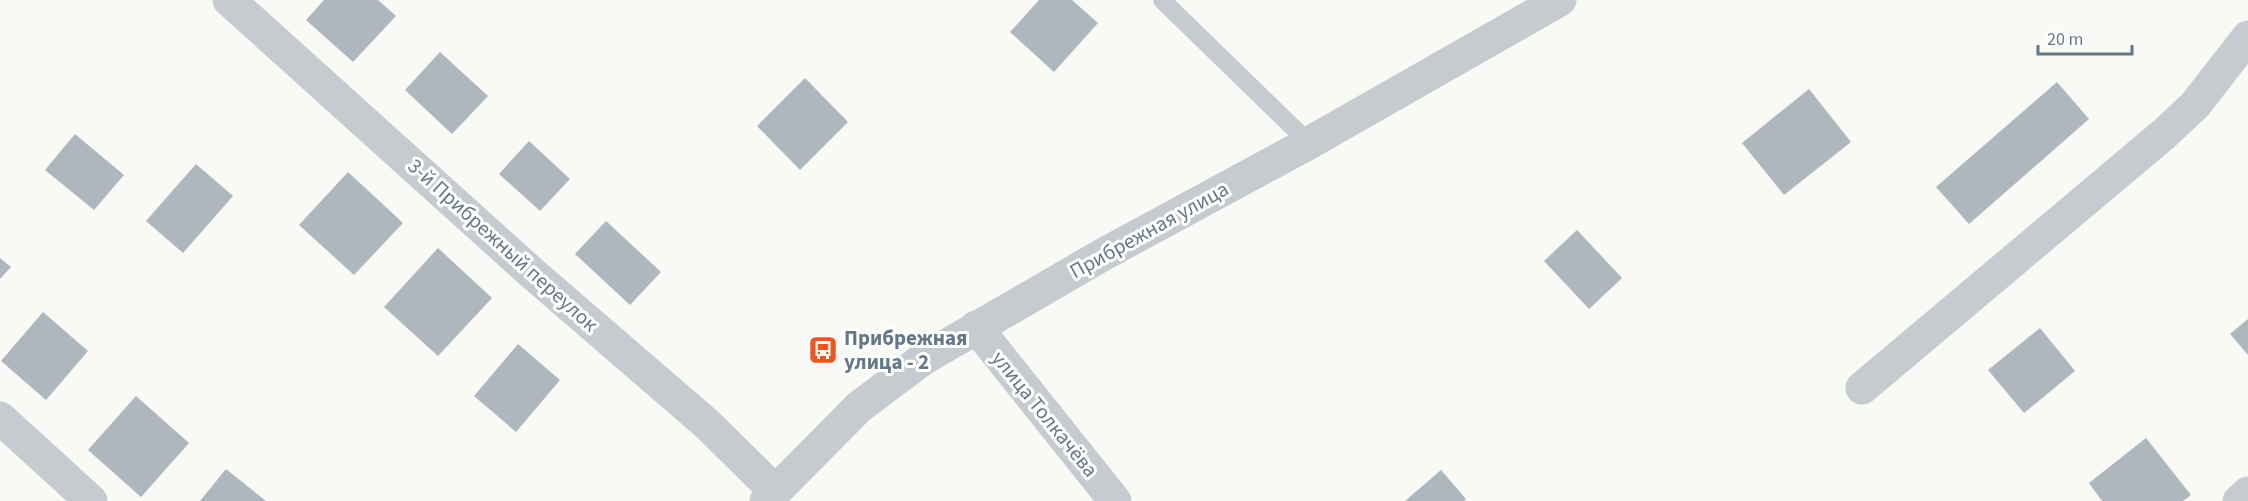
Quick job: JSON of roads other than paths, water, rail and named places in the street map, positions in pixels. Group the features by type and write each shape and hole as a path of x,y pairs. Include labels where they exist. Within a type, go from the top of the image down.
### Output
{"street":[{"name":"3-й Прибрежный переулок","path":"229,0 532,273 707,424 771,496"},
{"name":"Прибрежная улица","path":"771,496 859,407 922,359 1560,0"},
{"path":"1862,388 2164,134 2195,105 2248,37"},
{"name":"улица Толкачёва","path":"976,327 1115,501"},
{"path":"0,418 91,501"},
{"path":"2239,501 2248,493"}],"lane":[{"path":"1162,0 1309,143"}],"place":[{"name":"Прибрежная улица - 2","path":"823,350"}]}
